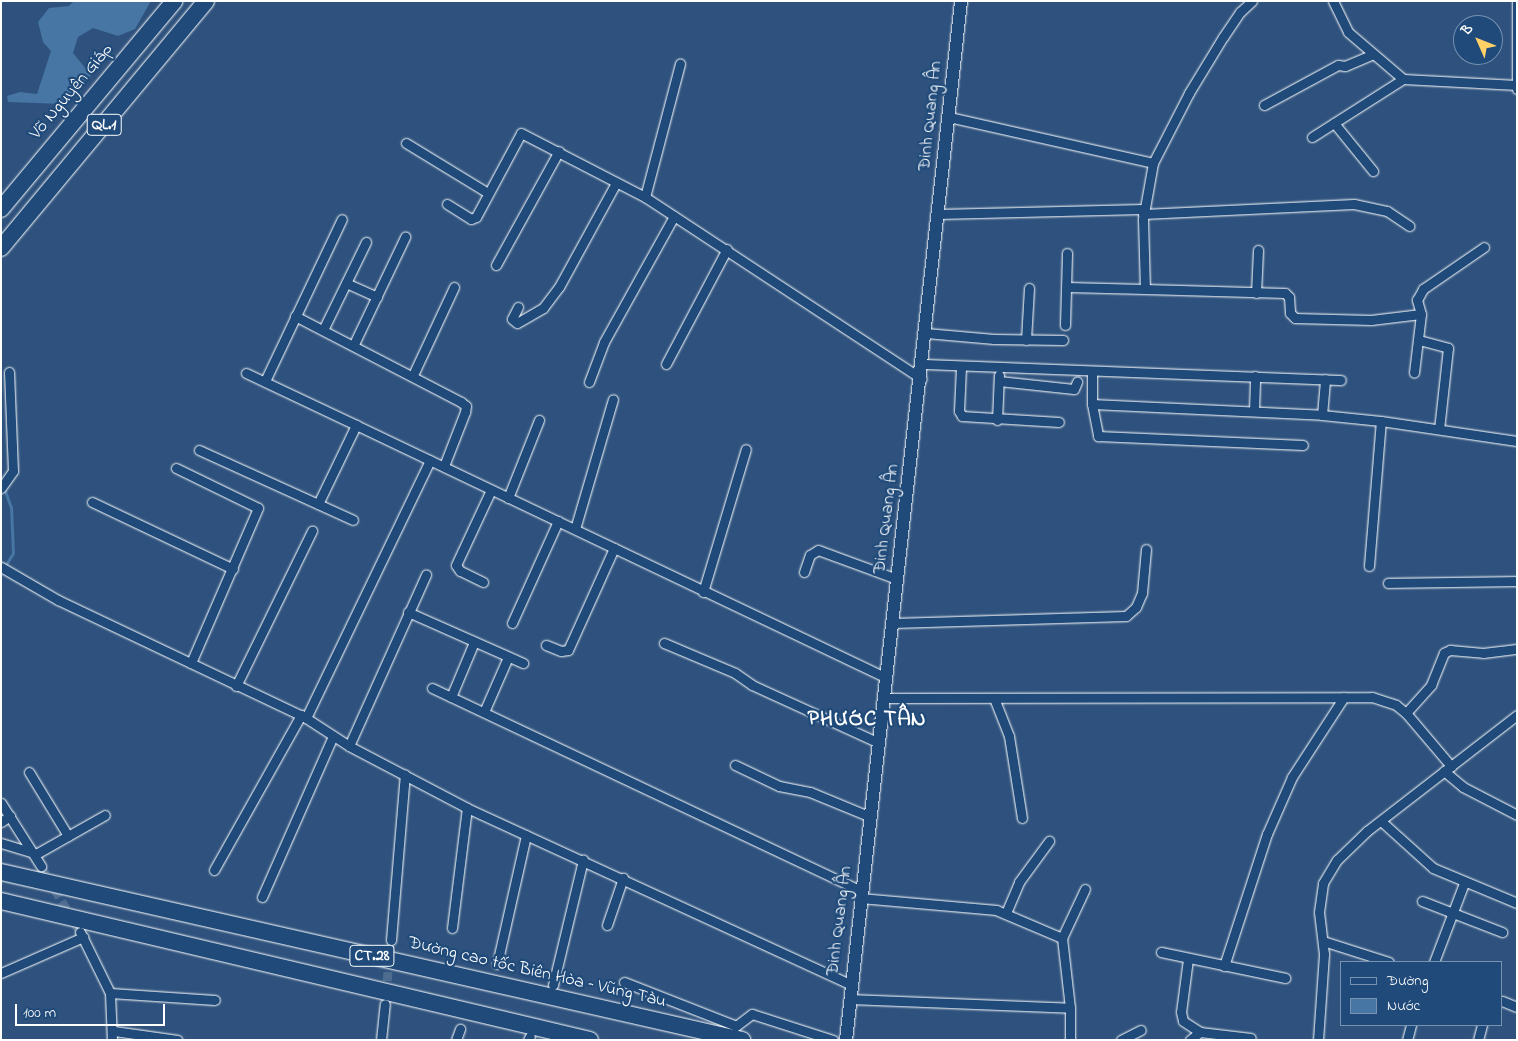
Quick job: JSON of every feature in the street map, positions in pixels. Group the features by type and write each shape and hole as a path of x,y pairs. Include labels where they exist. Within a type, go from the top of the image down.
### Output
{"highway":[{"name":"Võ Nguyên Giáp","path":"1,209 174,1"},
{"name":"QL.1","path":"1,248 206,1"},
{"name":"Đường cao tốc Biên Hòa – Vũng Tàu","path":"1,872 742,1040"},
{"name":"CT.28","path":"1,900 590,1040"}],"street":[{"name":"Đinh Quang Ân","path":"846,1040 850,984 886,698 897,579 922,379 961,1"},
{"path":"1332,1 1348,32 1403,79 1516,87 1517,1"},
{"path":"1145,289 1143,212 1153,163 1189,93 1247,2"},
{"path":"1264,105 1338,65 1344,66 1373,54"},
{"path":"645,197 680,64"},
{"path":"1312,137 1403,79"},
{"path":"949,117 1153,163"},
{"path":"1334,123 1373,171"},
{"path":"447,204 474,219 520,133 559,151 645,197 727,249 922,379"},
{"path":"406,143 488,193"},
{"path":"496,266 559,151"},
{"path":"518,307 512,319 517,323 530,318 548,301 559,287 616,183"},
{"path":"938,214 1143,212 1354,204 1387,211 1409,226"},
{"path":"589,382 604,342 674,216"},
{"path":"265,382 342,219"},
{"path":"354,344 405,237"},
{"path":"323,330 366,242"},
{"path":"1414,373 1421,314 1417,300 1423,289 1484,248"},
{"path":"666,364 727,249"},
{"path":"1256,293 1258,250"},
{"path":"1065,324 1067,253"},
{"path":"346,283 377,297"},
{"path":"1067,287 1288,295 1294,318 1371,320 1421,314"},
{"path":"413,375 454,288"},
{"path":"1026,340 1028,288"},
{"path":"295,316 413,375 466,406 444,466"},
{"path":"926,333 1026,340 1062,340"},
{"path":"1419,340 1448,348 1439,430"},
{"path":"923,364 961,367 999,366 1341,380"},
{"path":"997,420 999,366"},
{"path":"961,367 959,411 962,416 997,420 1059,422"},
{"path":"1092,371 1092,404 1096,432 1102,437 1303,445"},
{"path":"1,488 9,480 13,456 9,372"},
{"path":"246,373 887,678"},
{"path":"1254,410 1255,376"},
{"path":"1322,415 1325,379"},
{"path":"999,381 1074,389 1077,382"},
{"path":"575,529 614,399"},
{"path":"1092,404 1254,410 1381,420 1517,441"},
{"path":"508,498 539,420"},
{"path":"1369,566 1381,420"},
{"path":"318,504 356,425"},
{"path":"703,592 746,449"},
{"path":"199,450 353,520"},
{"path":"214,870 303,716 430,460"},
{"path":"176,468 258,508 191,663"},
{"path":"483,582 460,571 456,565 491,490"},
{"path":"92,502 233,569"},
{"path":"512,623 558,521"},
{"path":"236,686 312,532"},
{"path":"546,645 561,651 568,650 614,548"},
{"path":"893,623 1126,616 1136,607 1142,592 1146,549"},
{"path":"804,572 810,554 818,550 897,579"},
{"path":"5,569 58,600 236,686 303,716 349,746 467,808 624,878 850,984"},
{"path":"349,746 426,575"},
{"path":"1388,583 1517,581"},
{"path":"408,612 523,663"},
{"path":"451,697 474,642"},
{"path":"664,643 735,673 752,685 879,744"},
{"path":"1406,713 1431,685 1444,653 1450,650 1483,653 1517,649"},
{"path":"484,712 508,657"},
{"path":"432,688 861,894 980,908 1006,913 1062,938"},
{"path":"1224,966 1267,834 1292,777 1344,696"},
{"path":"886,698 1344,696 1384,700 1406,713 1463,787 1517,815"},
{"path":"994,698 1009,736 1022,818"},
{"path":"1318,1040 1322,1018 1323,941 1318,912 1323,883 1337,860 1381,820 1517,715"},
{"path":"262,897 333,736"},
{"path":"735,765 779,786 810,792 871,817"},
{"path":"29,772 68,836"},
{"path":"391,940 405,775"},
{"path":"1,803 36,854 41,866"},
{"path":"452,928 467,808"},
{"path":"1,843 36,854 105,815"},
{"path":"1,822 10,816"},
{"path":"1381,820 1433,868 1464,883 1517,903"},
{"path":"497,964 526,835"},
{"path":"1006,913 1018,882 1049,841"},
{"path":"553,985 583,860"},
{"path":"608,925 624,878"},
{"path":"1434,961 1464,883"},
{"path":"1070,1040 1070,1008 1062,938 1086,889"},
{"path":"1422,901 1502,932"},
{"path":"1,973 82,935 110,994 113,1035 177,1040"},
{"path":"1323,941 1386,961"},
{"path":"1161,952 1285,978"},
{"path":"1188,959 1181,1012 1183,1021 1200,1032 1251,1038"},
{"path":"624,982 736,1026 752,1014 833,1040"},
{"path":"110,994 215,1000"},
{"path":"849,999 1070,1008"},
{"path":"1503,1001 1516,1003"},
{"path":"381,1040 385,1004"},
{"path":"1407,1040 1411,1026"},
{"path":"1478,1040 1482,1026"},
{"path":"456,1040 460,1029"},
{"path":"1121,1040 1141,1030"},
{"path":"1190,1040 1200,1032"}],"water":[{"path":"74,1 151,1 135,29 118,36 93,28 78,37 73,53 91,75 70,101 63,104 8,102 7,96 20,92 37,94 51,51 43,42 38,22 49,8 69,6"}],"waterway":[{"path":"1,480 11,507 13,553 4,568"}],"tunnel":[{"path":"41,866 80,932"},
{"path":"386,994 391,940"}],"district":[{"name":"PHƯỚC TÂN","path":"867,721"}]}
